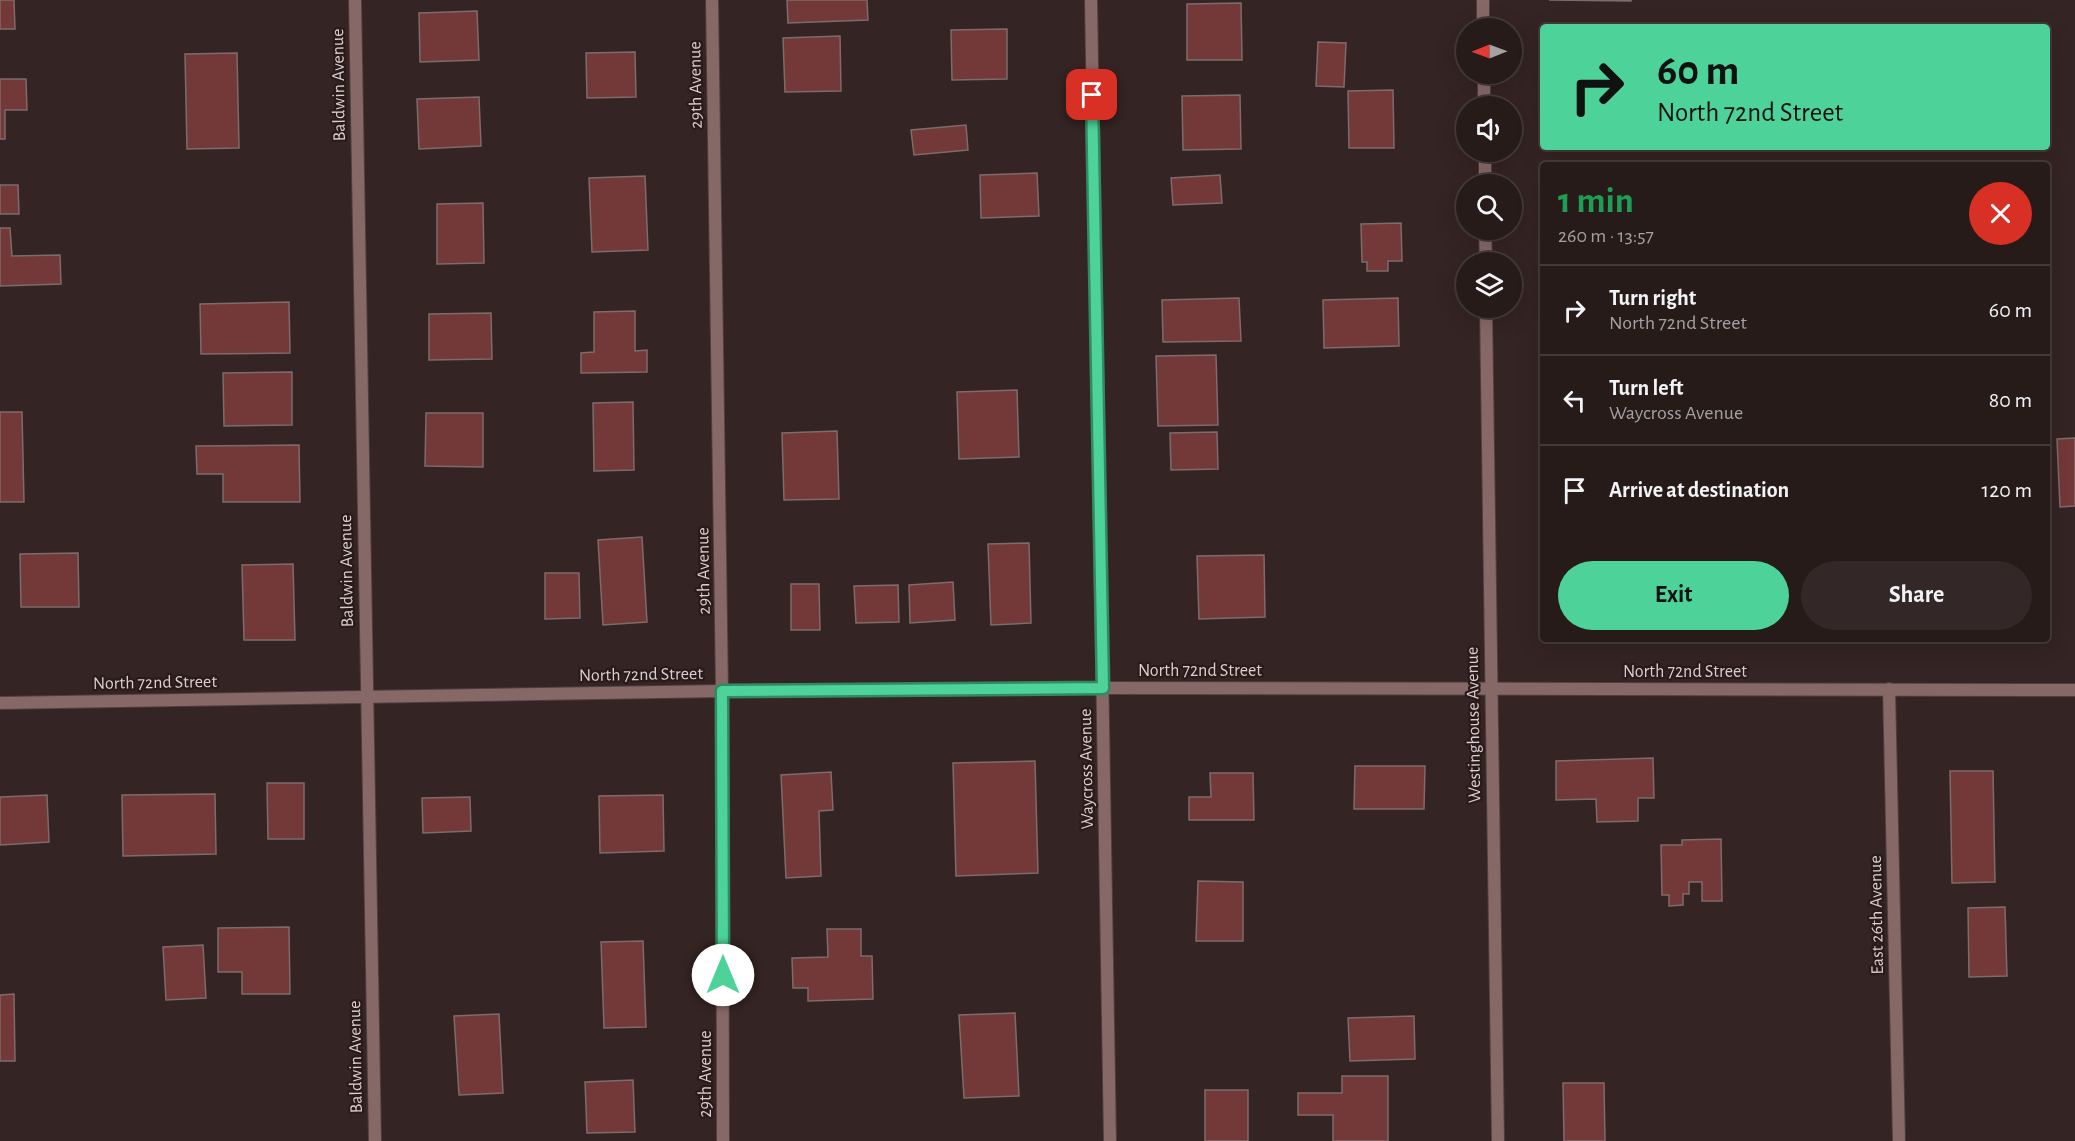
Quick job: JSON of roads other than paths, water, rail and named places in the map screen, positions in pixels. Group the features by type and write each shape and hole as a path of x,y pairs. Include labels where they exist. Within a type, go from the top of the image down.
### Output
{"street":[{"name":"Baldwin Avenue","path":"355,0 375,1141"},
{"name":"29th Avenue","path":"712,0 722,691 723,1141"},
{"name":"Waycross Avenue","path":"1091,0 1110,1141"},
{"path":"1483,0 1483,18"},
{"name":"Westinghouse Avenue","path":"1486,318 1498,1141"},
{"name":"North 72nd Street","path":"0,702 722,691 1103,688 2075,690"},
{"name":"East 26th Avenue","path":"1890,689 1899,1141"}]}
